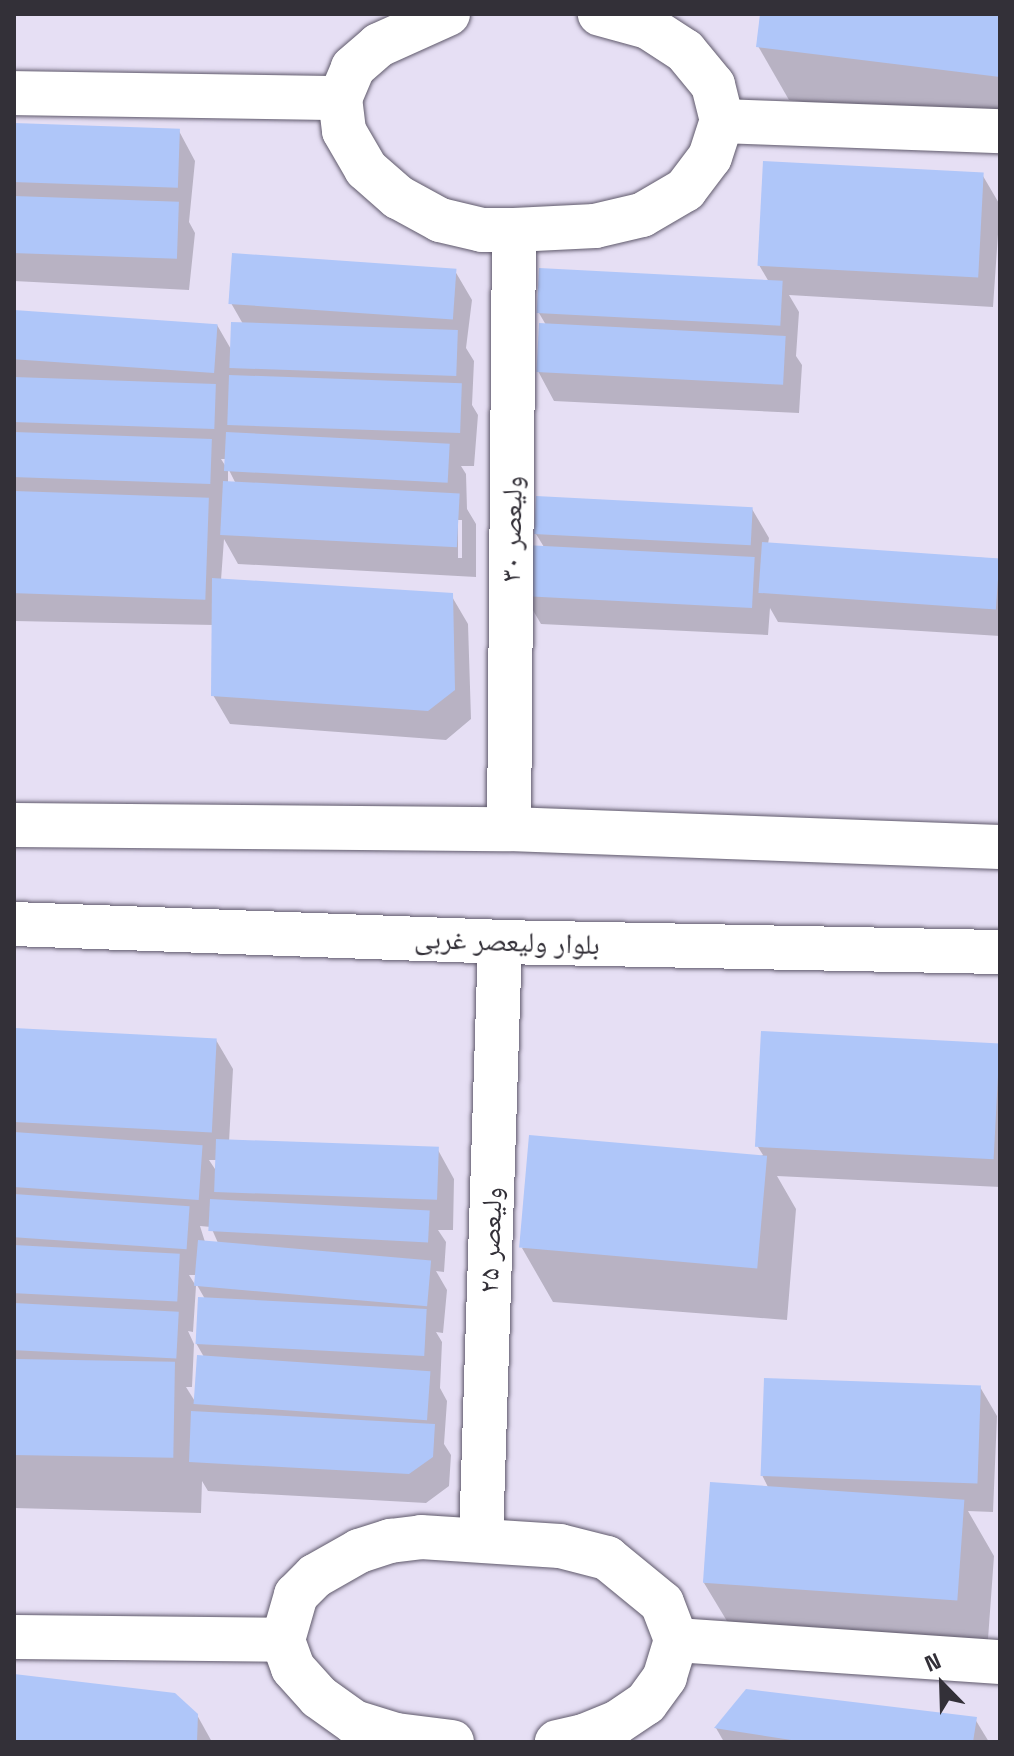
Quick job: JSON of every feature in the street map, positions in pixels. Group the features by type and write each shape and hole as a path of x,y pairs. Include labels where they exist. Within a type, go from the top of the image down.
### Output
{"street":[{"path":"448,14 379,45 353,68 340,98 344,131 366,169 398,197 440,220 482,230 595,226 642,215 685,190 710,157 722,121 713,85 685,51 648,27 600,14"},
{"path":"14,93 340,98"},
{"path":"722,121 1000,131"},
{"name":"ولیعصر ۳۰","path":"509,829 514,230"},
{"path":"14,825 509,829 1000,847"},
{"name":"بلوار ولیعصر غربی","path":"14,924 500,942 1000,952"},
{"name":"ولیعصر ۲۵","path":"481,1539 500,942"},
{"path":"452,1742 396,1735 354,1722 319,1697 293,1668 283,1640 296,1595 315,1576 359,1551 390,1541 421,1537 560,1546 607,1558 662,1603 676,1640 665,1677 646,1703 616,1723 584,1736 557,1742"},
{"path":"14,1637 283,1640"},
{"path":"676,1640 1000,1662"}],"building":[{"path":"760,14 1000,14 1000,77 756,47"},
{"path":"14,123 180,129 178,188 14,182"},
{"path":"763,161 984,173 978,277 758,266"},
{"path":"14,196 179,202 177,259 14,253"},
{"path":"232,253 456,269 453,320 228,304"},
{"path":"539,268 783,281 780,326 537,313"},
{"path":"14,310 218,324 214,373 14,359"},
{"path":"231,322 458,330 456,376 229,368"},
{"path":"539,323 786,336 783,385 536,372"},
{"path":"229,375 462,383 460,433 227,425"},
{"path":"14,377 216,384 214,429 14,422"},
{"path":"14,432 212,439 210,484 14,477"},
{"path":"226,432 450,444 448,483 224,471"},
{"path":"223,481 460,493 457,547 220,535"},
{"path":"14,491 209,498 205,600 14,593"},
{"path":"536,496 753,507 751,545 534,534"},
{"path":"762,542 999,559 996,609 758,593"},
{"path":"525,545 755,557 752,608 522,596"},
{"path":"212,578 453,593 455,690 428,711 211,696"},
{"path":"14,1028 217,1039 212,1132 14,1122"},
{"path":"761,1031 1000,1044 994,1159 755,1147"},
{"path":"14,1132 203,1145 199,1200 14,1187"},
{"path":"529,1135 767,1156 757,1268 519,1248"},
{"path":"216,1139 439,1147 437,1200 214,1192"},
{"path":"14,1194 190,1206 187,1249 14,1237"},
{"path":"210,1199 430,1211 428,1242 208,1231"},
{"path":"198,1240 431,1260 427,1306 194,1286"},
{"path":"14,1245 180,1254 177,1302 14,1293"},
{"path":"198,1297 427,1309 424,1356 196,1344"},
{"path":"14,1303 179,1312 176,1359 14,1350"},
{"path":"197,1355 430,1371 427,1420 194,1404"},
{"path":"14,1359 175,1362 173,1458 14,1455"},
{"path":"764,1378 981,1386 977,1484 761,1476"},
{"path":"191,1411 435,1424 433,1457 409,1474 189,1462"},
{"path":"710,1482 964,1500 957,1601 703,1583"},
{"path":"14,1674 175,1693 198,1714 197,1742 14,1742"},
{"path":"746,1689 977,1717 973,1742 804,1742 714,1728"}]}
